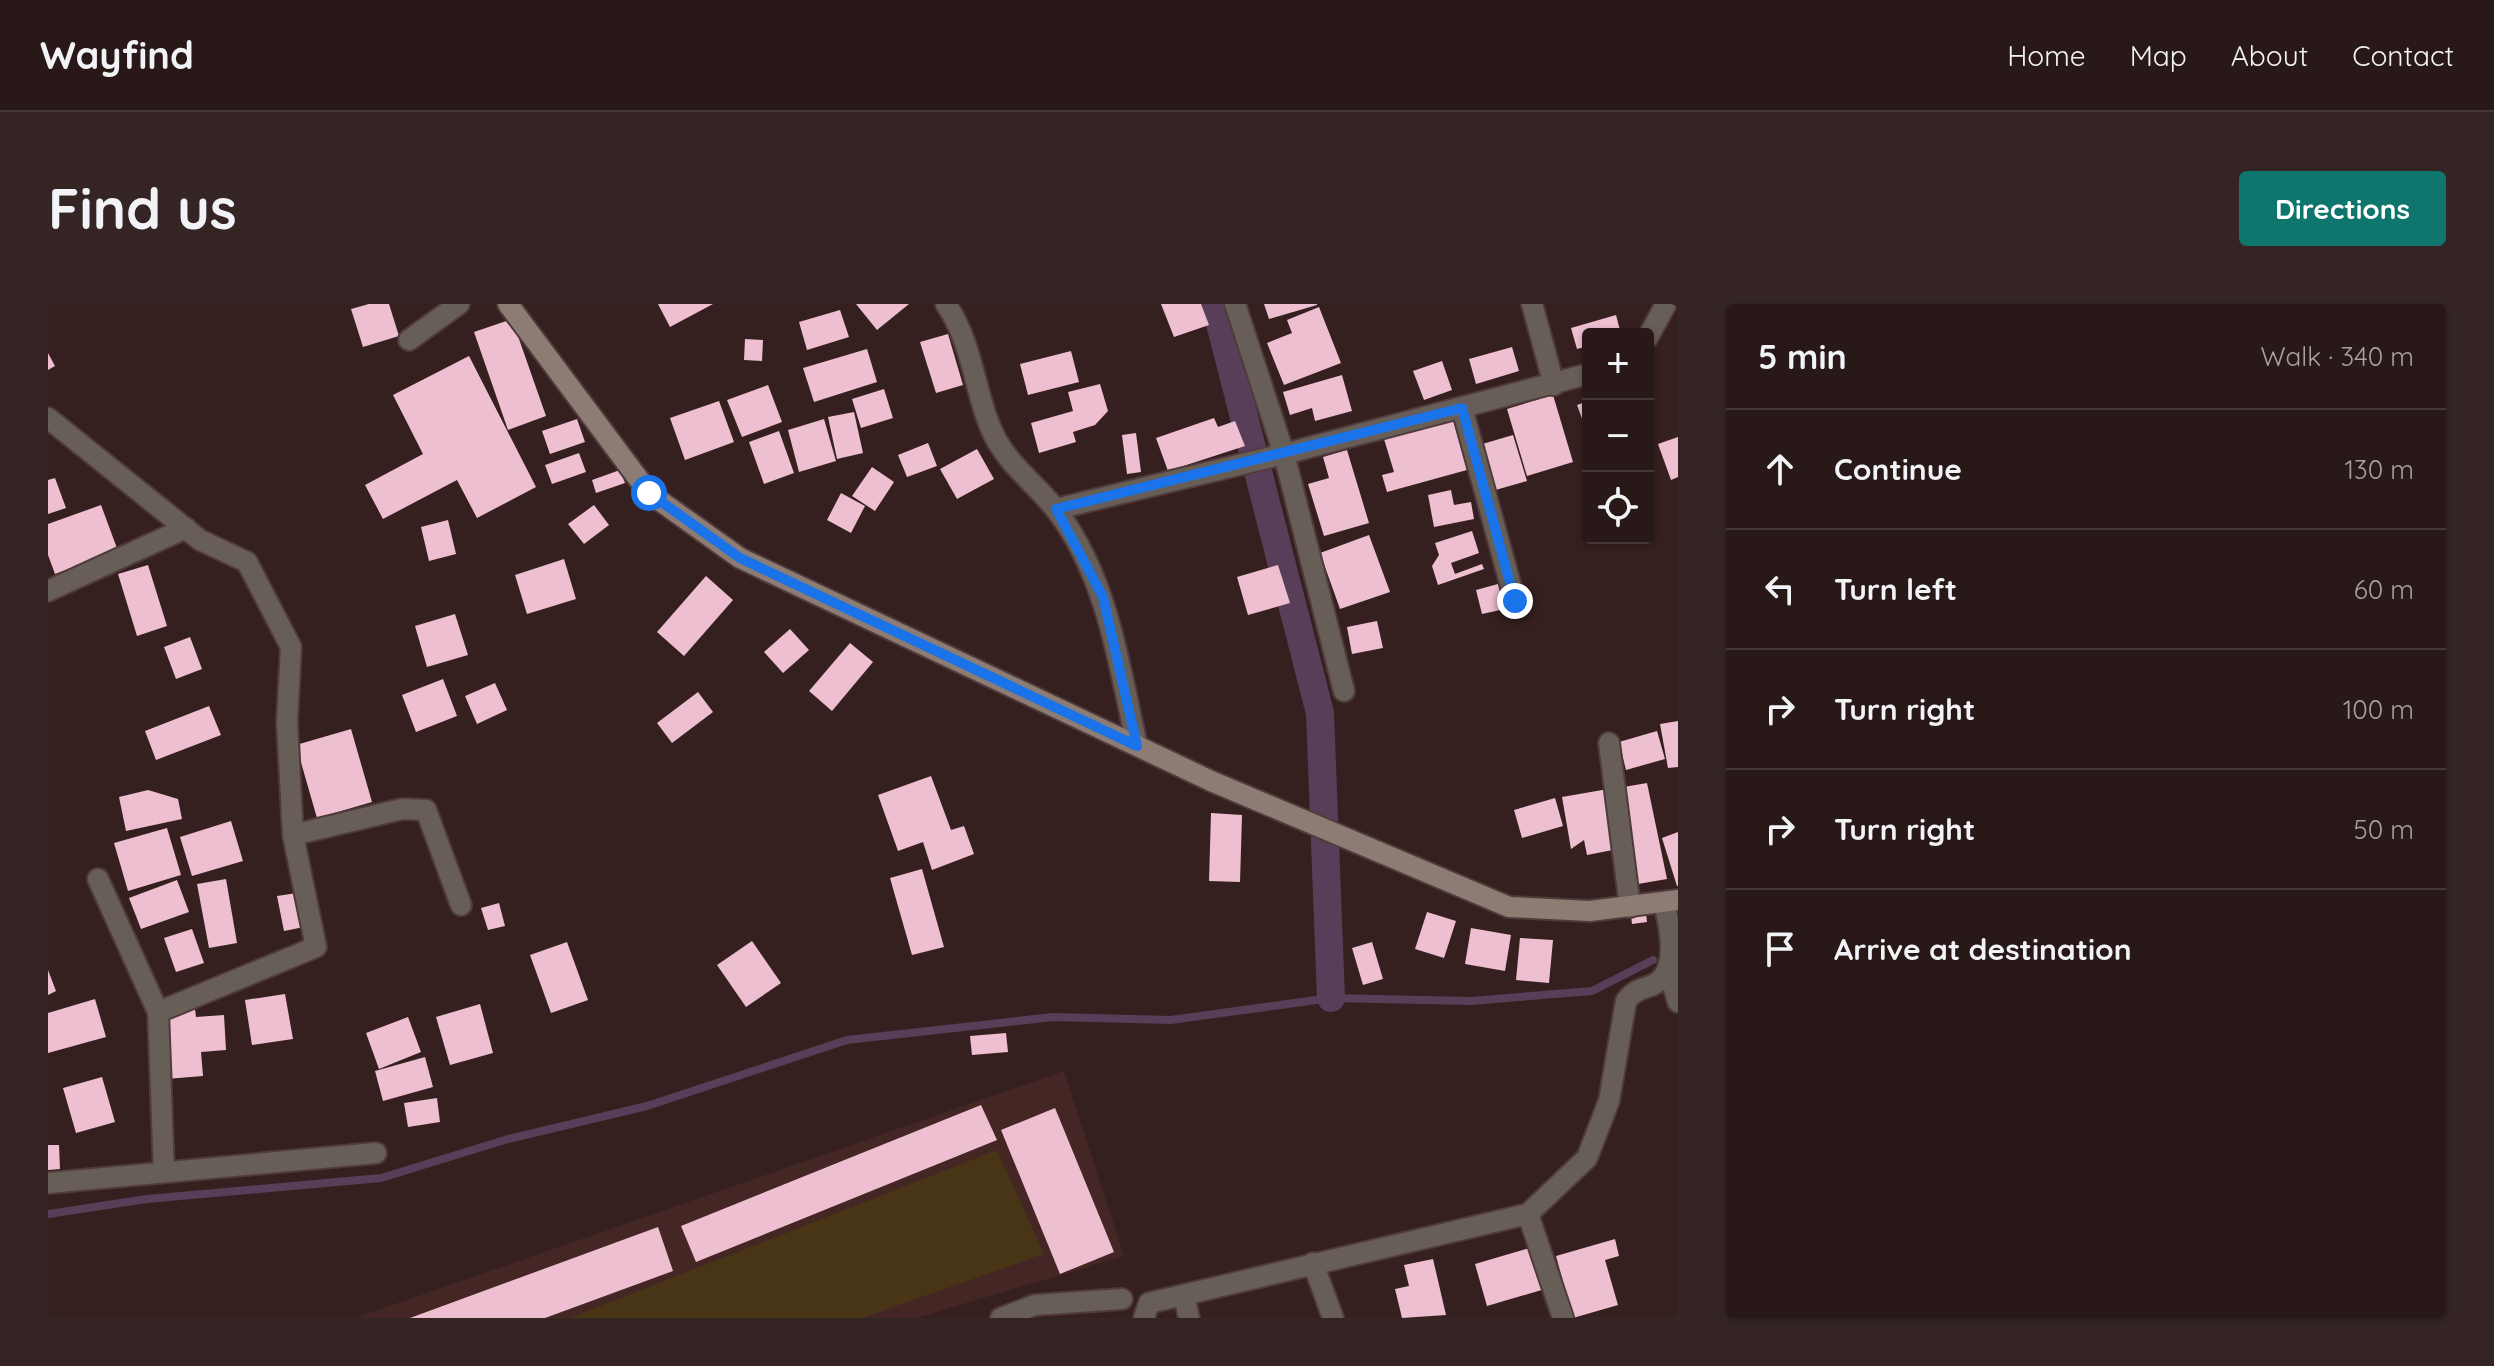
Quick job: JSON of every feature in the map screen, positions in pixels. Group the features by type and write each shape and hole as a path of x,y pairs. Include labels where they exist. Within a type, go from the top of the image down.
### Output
{"main road":[{"path":"508,304 649,493 740,558 1211,781 1509,907 1590,911 1671,902"}],"street":[{"path":"409,340 459,304"},
{"path":"946,304 972,356 996,439 1022,477 1056,509 1103,597 1137,746"},
{"path":"1235,304 1266,459 1344,691"},
{"path":"1532,304 1554,385"},
{"path":"1653,328 1666,304"},
{"path":"1056,509 1266,459 1582,376"},
{"path":"1462,408 1515,601"},
{"path":"48,418 200,540 247,562 291,647 287,722 293,835 316,947 158,1012"},
{"path":"48,591 186,528"},
{"path":"1609,743 1630,907"},
{"path":"293,835 402,809 426,810 461,905"},
{"path":"98,879 158,1012 164,1172"},
{"path":"1671,902 1678,963 1671,978 1678,1002"},
{"path":"1144,1318 1149,1303 1528,1214 1587,1158 1609,1101 1626,1001 1632,993 1671,978"},
{"path":"48,1183 376,1153"},
{"path":"1528,1214 1563,1318"},
{"path":"1313,1263 1333,1318"},
{"path":"1184,1295 1189,1318"},
{"path":"1001,1318 1035,1305 1122,1299"}],"shaded area":[{"path":"1064,1071 1124,1256 916,1318 355,1318"},
{"path":"997,1150 1044,1254 862,1318 570,1318"}],"building":[{"path":"369,304 389,304 399,336 363,347 351,309"},
{"path":"658,304 713,304 670,327"},
{"path":"856,304 909,304 877,330"},
{"path":"1161,304 1201,304 1209,325 1174,337"},
{"path":"1264,304 1317,304 1317,305 1269,319"},
{"path":"1319,307 1341,363 1284,385 1267,343 1292,333 1287,320"},
{"path":"840,310 849,337 807,350 799,322"},
{"path":"1616,315 1619,328 1582,328 1582,348 1577,349 1571,328"},
{"path":"512,319 546,416 508,430 474,332"},
{"path":"948,334 963,385 936,393 920,342"},
{"path":"745,339 763,340 762,361 744,360"},
{"path":"1512,347 1519,371 1476,384 1469,359"},
{"path":"867,349 877,382 814,402 803,368"},
{"path":"1071,351 1079,382 1028,395 1020,364"},
{"path":"48,353 55,366 48,370"},
{"path":"469,356 536,487 477,518 457,480 383,519 365,485 423,454 393,395"},
{"path":"1442,361 1452,390 1424,400 1413,371"},
{"path":"1342,375 1352,411 1315,421 1312,408 1290,415 1283,392"},
{"path":"1100,384 1108,411 1095,425 1073,432 1076,442 1039,453 1031,423 1073,411 1068,392"},
{"path":"768,385 782,422 742,437 727,400"},
{"path":"884,389 893,418 861,428 852,399"},
{"path":"1553,395 1573,462 1527,476 1507,409"},
{"path":"719,401 734,442 685,460 670,418"},
{"path":"854,412 863,453 837,459 828,417"},
{"path":"1214,418 1218,427 1235,421 1245,446 1168,471 1156,438"},
{"path":"577,419 585,442 550,454 542,431"},
{"path":"824,419 836,461 799,472 788,430"},
{"path":"1453,420 1467,470 1387,492 1382,475 1394,472 1384,439"},
{"path":"779,431 794,473 764,484 749,442"},
{"path":"1136,433 1141,472 1127,474 1122,435"},
{"path":"1513,435 1527,481 1492,491 1479,445"},
{"path":"1678,437 1678,477 1671,480 1658,444"},
{"path":"928,443 937,466 907,477 898,455"},
{"path":"977,449 994,479 957,499 940,469"},
{"path":"1347,450 1369,523 1324,536 1308,484 1329,478 1323,457"},
{"path":"579,453 586,472 552,484 545,465"},
{"path":"872,467 894,482 875,511 852,496"},
{"path":"620,470 625,483 596,493 592,480"},
{"path":"55,478 66,508 48,514 48,480"},
{"path":"1451,490 1454,505 1471,502 1474,519 1434,527 1428,495"},
{"path":"841,493 865,506 851,533 827,520"},
{"path":"101,505 118,551 55,574 48,555 48,524"},
{"path":"594,505 609,525 584,544 568,524"},
{"path":"448,520 456,554 429,561 421,527"},
{"path":"1472,531 1479,553 1451,563 1455,574 1482,564 1484,569 1438,585 1432,566 1439,555 1435,543"},
{"path":"1369,535 1390,592 1340,609 1320,553"},
{"path":"564,559 576,599 527,614 515,575"},
{"path":"148,565 167,626 137,636 118,574"},
{"path":"1278,565 1290,603 1248,615 1237,577"},
{"path":"706,576 733,600 684,656 657,632"},
{"path":"1498,584 1505,609 1482,614 1476,590"},
{"path":"455,614 468,655 427,667 415,626"},
{"path":"1377,621 1383,648 1352,654 1347,627"},
{"path":"790,629 809,650 783,673 764,652"},
{"path":"190,637 202,669 176,679 164,647"},
{"path":"850,643 873,662 832,711 809,691"},
{"path":"443,679 457,716 416,732 402,695"},
{"path":"495,683 507,710 477,724 465,696"},
{"path":"698,692 713,712 672,743 657,723"},
{"path":"209,706 221,735 156,760 145,731"},
{"path":"1678,721 1678,767 1668,768 1660,724"},
{"path":"351,729 372,802 317,818 296,745"},
{"path":"1657,731 1665,759 1626,770 1619,742"},
{"path":"931,776 951,830 964,826 974,854 932,870 923,842 898,851 878,795"},
{"path":"1647,783 1667,879 1638,884 1618,788"},
{"path":"1608,789 1618,849 1587,855 1584,840 1571,849 1562,797"},
{"path":"148,790 178,799 182,819 126,831 119,797"},
{"path":"1555,798 1563,826 1522,838 1514,810"},
{"path":"1211,813 1242,815 1240,882 1209,881"},
{"path":"231,821 243,861 192,876 180,837"},
{"path":"167,828 181,875 128,891 114,843"},
{"path":"1678,832 1678,886 1677,886 1662,838"},
{"path":"922,869 944,947 912,955 890,878"},
{"path":"226,879 237,943 209,948 197,884"},
{"path":"177,880 189,912 141,929 129,898"},
{"path":"297,893 304,927 284,931 277,896"},
{"path":"499,903 505,926 488,930 481,908"},
{"path":"1427,912 1456,921 1444,958 1415,949"},
{"path":"1646,913 1647,922 1632,924 1631,915"},
{"path":"1471,928 1511,935 1505,971 1465,964"},
{"path":"192,929 204,963 176,972 164,938"},
{"path":"1520,938 1553,940 1549,983 1516,980"},
{"path":"752,941 781,983 746,1007 717,965"},
{"path":"567,942 588,1000 551,1013 530,955"},
{"path":"1372,942 1383,979 1363,985 1352,948"},
{"path":"48,970 56,991 48,995"},
{"path":"285,994 293,1039 252,1045 245,1000"},
{"path":"95,999 106,1037 48,1053 48,1013"},
{"path":"480,1004 493,1053 450,1065 436,1017"},
{"path":"195,1009 196,1017 224,1015 226,1050 201,1052 203,1076 166,1079 162,1012"},
{"path":"408,1017 421,1052 379,1069 366,1033"},
{"path":"1006,1033 1008,1052 972,1055 970,1036"},
{"path":"425,1057 433,1087 383,1101 375,1071"},
{"path":"102,1077 115,1122 76,1133 63,1088"},
{"path":"437,1098 440,1122 408,1127 404,1103"},
{"path":"981,1105 997,1140 696,1262 681,1226"},
{"path":"1055,1108 1114,1252 1060,1274 1001,1130"},
{"path":"48,1145 59,1145 60,1169 48,1170"},
{"path":"658,1227 673,1271 545,1318 410,1318"},
{"path":"1615,1239 1619,1256 1605,1260 1618,1305 1573,1318 1556,1256"},
{"path":"1533,1247 1545,1289 1487,1306 1475,1264"},
{"path":"1433,1259 1446,1315 1402,1318 1395,1289 1409,1286 1404,1265"}],"waterway":[{"path":"1215,304 1320,713 1331,998"},
{"path":"48,1214 147,1199 381,1178 508,1139 647,1106 847,1040 1053,1017 1171,1020 1331,998 1470,1001 1592,991 1653,960"}],"route":[{"path":"649,493 740,558 1137,746 1103,597 1081,550 1056,509 1462,408 1515,601"}]}
